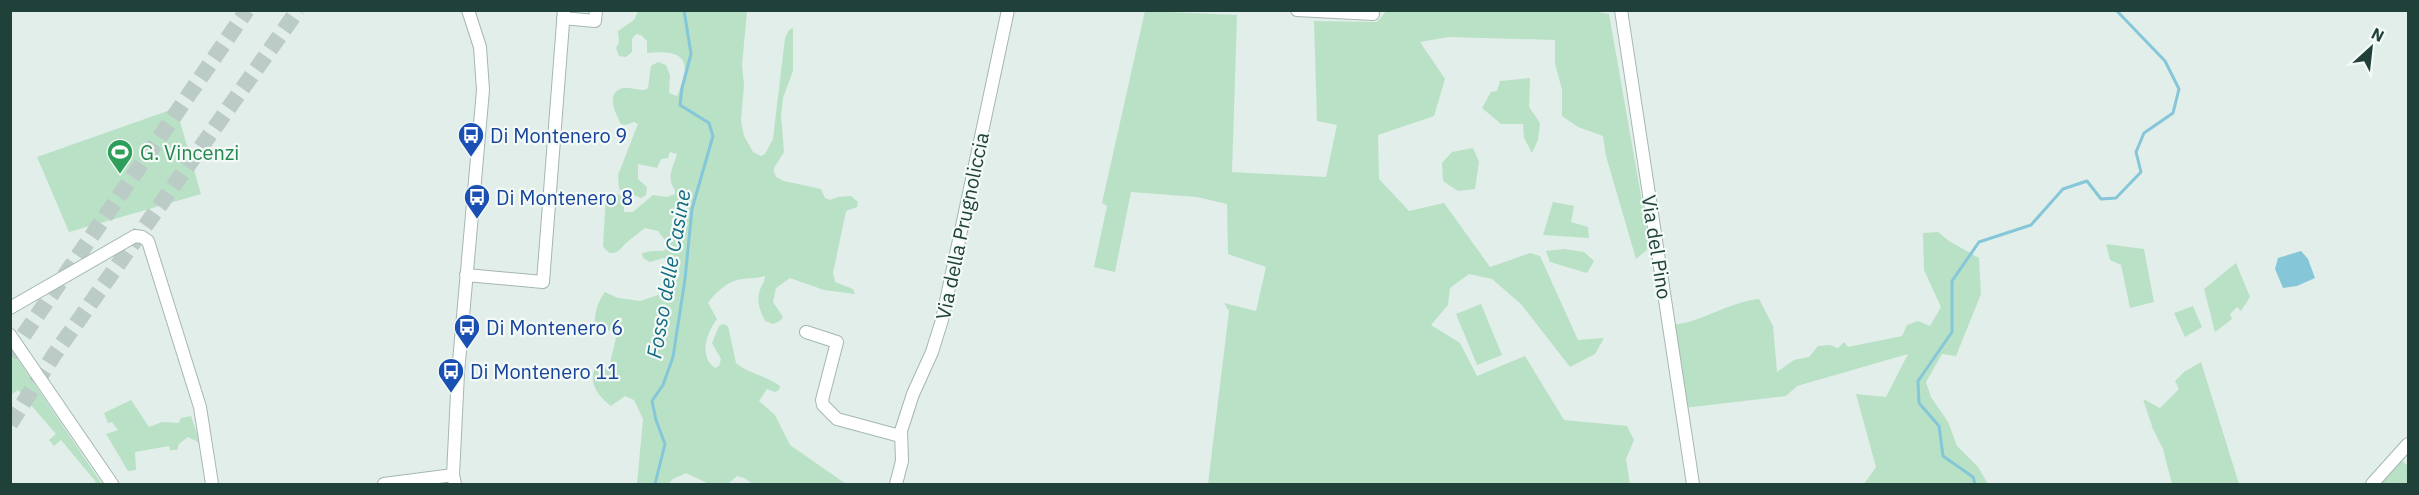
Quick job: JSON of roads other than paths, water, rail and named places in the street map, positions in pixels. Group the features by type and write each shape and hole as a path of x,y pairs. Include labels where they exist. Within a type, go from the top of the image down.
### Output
{"street":[{"path":"384,484 454,480 466,275 483,90 480,47 468,10"},
{"path":"466,275 543,282 564,14 595,21 596,10"},
{"name":"Via della Prugnoliccia","path":"896,484 902,461 900,436 913,393 932,352 942,320 1008,10"},
{"path":"1297,10 1372,14"},
{"name":"Via del Pino","path":"1621,10 1693,484"},
{"path":"10,308 135,236 142,237 148,242 200,407 212,484"},
{"path":"806,332 837,342 823,405 837,419 900,436"},
{"path":"10,335 112,484"},
{"path":"2372,484 2409,444"}],"water":[{"path":"2301,251 2308,259 2315,278 2297,286 2283,288 2275,269 2278,258"}],"waterway":[{"name":"Fosso delle Casine","path":"655,484 665,444 652,401 663,385 673,357 685,279 692,209 713,136 709,123 680,105 691,54 684,10"},
{"path":"1975,484 1973,477 1943,456 1939,426 1919,403 1918,381 1952,332 1952,281 1979,242 2031,225 2063,189 2087,181 2101,199 2116,198 2141,172 2136,152 2144,133 2173,113 2179,89 2165,61 2116,10"}],"tunnel":[{"path":"10,355 247,10"},
{"path":"10,424 54,355 298,10"}],"place":[{"name":"Di Montenero 9","path":"471,158"},
{"name":"G. Vincenzi","path":"120,175"},
{"name":"Di Montenero 8","path":"477,220"},
{"name":"Di Montenero 6","path":"467,350"},
{"name":"Di Montenero 11","path":"451,394"}]}
